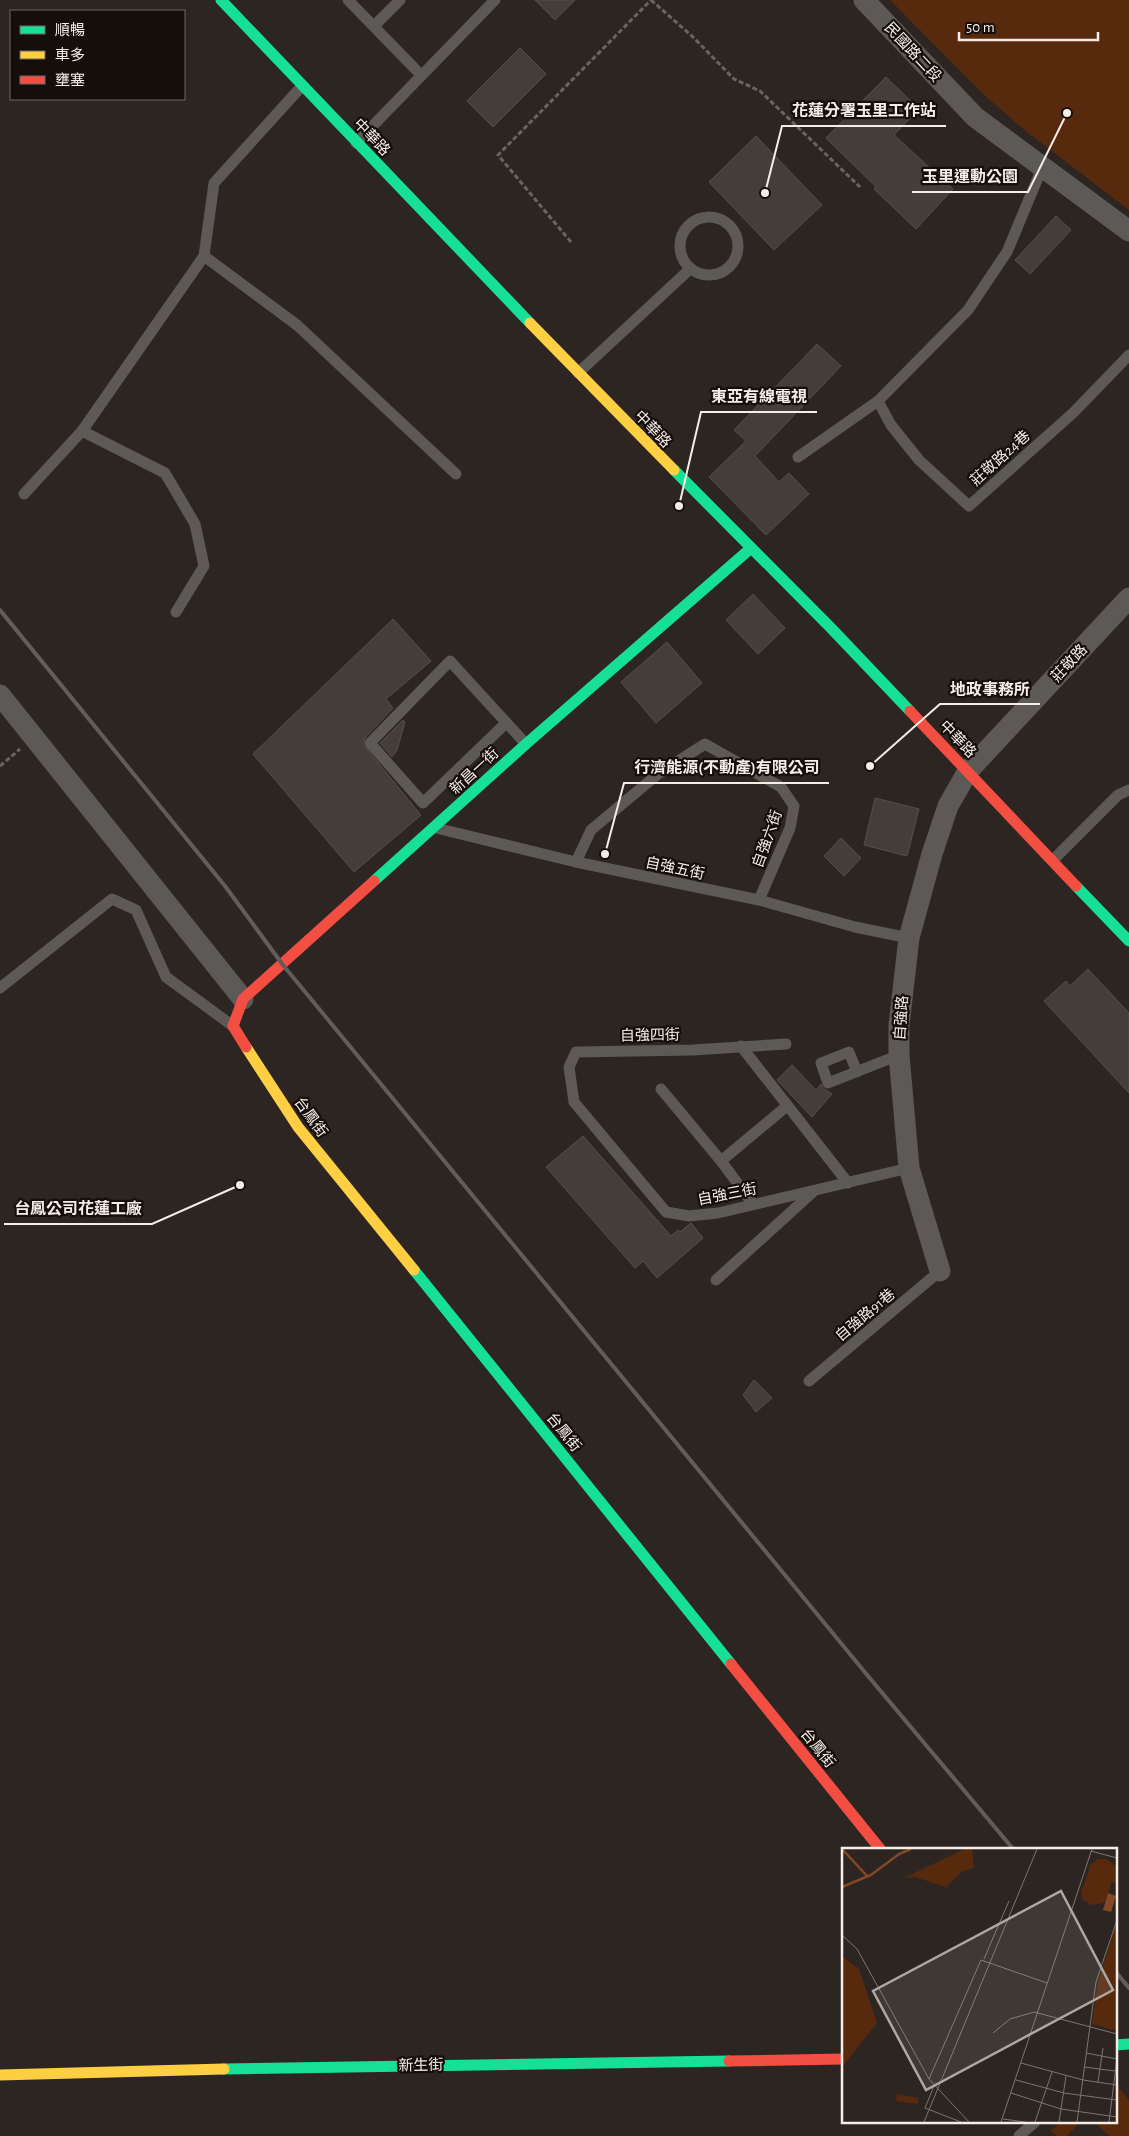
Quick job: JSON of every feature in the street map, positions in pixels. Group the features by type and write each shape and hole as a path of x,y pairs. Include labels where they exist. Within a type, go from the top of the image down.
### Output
{"street":[{"name":"中華路","path":"221,0 578,373 750,549 830,627 1129,941"},
{"name":"民國路二段","path":"864,0 975,117 1129,231"},
{"name":"新昌一街","path":"233,1026 243,999 526,744 750,549"},
{"name":"莊敬路","path":"968,771 1129,598"},
{"path":"0,695 243,999"},
{"name":"自強路","path":"940,1271 908,1168 899,1055 899,1025 909,938 932,854 948,806 968,771"},
{"name":"台鳳街","path":"233,1026 298,1127 879,1848"},
{"name":"新生街","path":"0,2075 263,2068 842,2059"}],"lane":[{"path":"348,0 421,75"},
{"path":"374,26 400,0"},
{"path":"356,143 495,0"},
{"path":"24,494 82,431 204,256 214,183 302,86"},
{"path":"798,456 878,401 974,301 1008,252 1042,168"},
{"path":"703,217 714,217 724,220 732,227 737,236 739,246 734,262 727,270 714,275 699,274 690,269 680,253 681,237 686,228 694,221 703,217"},
{"path":"204,256 297,326 456,474"},
{"path":"578,373 690,269"},
{"name":"莊敬路24巷","path":"878,401 892,425 919,460 969,506 1073,413 1129,355"},
{"path":"82,431 165,473 195,524 204,566 176,612"},
{"path":"506,723 423,803 370,743 450,661 526,744"},
{"name":"自強六街","path":"576,862 591,830 658,774 705,744 781,787 794,806 790,828 759,900"},
{"path":"1053,860 1118,795 1129,790"},
{"name":"自強五街","path":"435,828 576,862 759,900 855,927 909,938"},
{"path":"0,988 112,899 136,910 166,977 233,1026"},
{"name":"自強四街","path":"569,1067 576,1052 693,1050 786,1044"},
{"path":"741,1046 848,1183"},
{"path":"857,1072 899,1055"},
{"name":"自強三街","path":"569,1067 574,1102 666,1212 689,1216 718,1213 908,1168"},
{"path":"661,1089 754,1204"},
{"path":"721,1161 787,1106"},
{"path":"716,1280 816,1190"},
{"name":"自強路91巷","path":"809,1381 940,1271"},
{"path":"1019,2136 1033,2124"}],"path":[{"path":"571,242 498,155 651,0 693,37 734,79 760,92 860,187"},
{"path":"0,766 34,738"}],"shaded area":[{"path":"890,0 1129,0 1129,210 1027,132 983,94"},
{"path":"1116,2084 1129,2100 1129,2136 1110,2136 1095,2124 1116,2124"},
{"path":"1059,2124 1078,2124 1067,2136 1057,2136 1050,2131"}],"building":[{"path":"535,0 575,0 555,20"},
{"path":"520,48 546,74 493,127 467,101"},
{"path":"886,77 919,109 894,135 953,189 916,229 874,189 876,187 826,138"},
{"path":"756,136 822,205 774,250 709,182"},
{"path":"1056,216 1071,230 1030,274 1015,260"},
{"path":"817,344 841,366 755,456 779,482 789,473 809,494 766,535 709,477 746,441 734,430"},
{"path":"753,594 785,628 758,654 726,620"},
{"path":"393,619 431,661 386,699 393,708 365,738 363,744 421,815 354,872 253,754"},
{"path":"667,642 702,683 656,723 621,682"},
{"path":"403,720 405,722 397,750 392,757 380,743"},
{"path":"875,798 919,809 907,856 864,845"},
{"path":"841,838 861,858 844,876 824,856"},
{"path":"1088,969 1129,1013 1129,1093 1044,1001 1066,981 1070,986"},
{"path":"792,1065 816,1090 821,1084 824,1089 832,1094 812,1117 777,1080"},
{"path":"583,1136 671,1236 678,1230 680,1232 691,1223 703,1238 657,1278 643,1261 635,1268 546,1167"},
{"path":"754,1380 772,1398 756,1412 743,1395"}],"railway":[{"path":"0,610 225,886 283,965 868,1676 1012,1848"},
{"path":"1116,1972 1129,1988"}],"traffic: fast":[{"path":"221,0 530,323"},
{"path":"674,470 830,627 910,711"},
{"path":"374,881 526,744 750,549"},
{"path":"1076,886 1129,941"},
{"path":"414,1270 731,1664"},
{"path":"1116,2045 1129,2044"},
{"path":"224,2069 729,2061"}],"traffic: slow":[{"path":"530,323 674,470"},
{"path":"246,1047 298,1127 414,1270"},
{"path":"0,2075 224,2069"}],"traffic: jam":[{"path":"910,711 1076,886"},
{"path":"246,1047 233,1026 243,999 374,881"},
{"path":"731,1664 879,1848"},
{"path":"729,2061 842,2059"}],"place":[{"name":"玉里運動公園","path":"1067,113"},
{"name":"花蓮分署玉里工作站","path":"765,193"},
{"name":"東亞有線電視","path":"679,506"},
{"name":"地政事務所","path":"870,766"},
{"name":"行濟能源(不動產)有限公司","path":"605,854"},
{"name":"台鳳公司花蓮工廠","path":"240,1185"}]}
